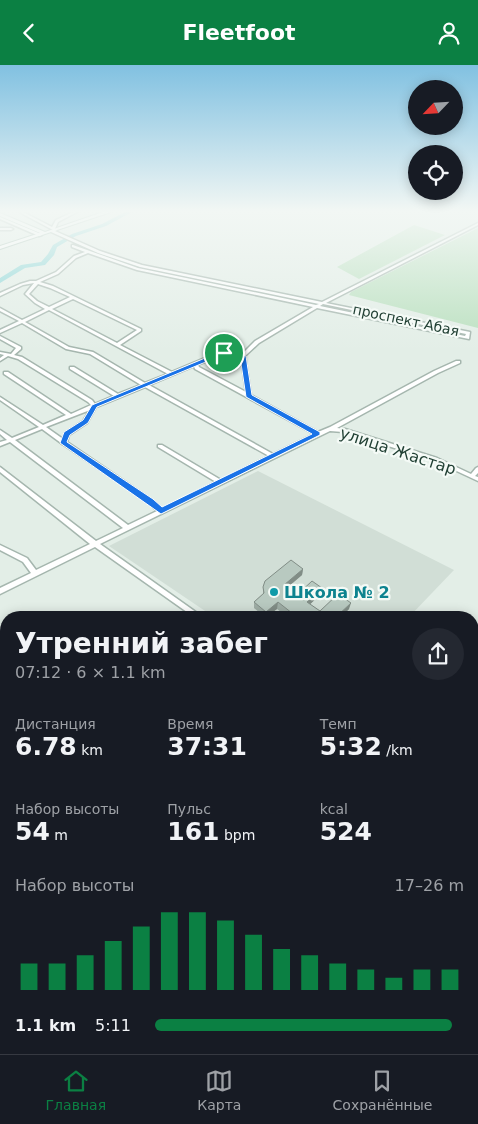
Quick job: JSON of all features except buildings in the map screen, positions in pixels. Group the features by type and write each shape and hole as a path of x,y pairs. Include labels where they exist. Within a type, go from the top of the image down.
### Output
{"street":[{"path":"0,295 24,283 38,281 57,273 74,258"},
{"name":"проспект Абая","path":"107,258 137,269 467,335 140,266 119,258"},
{"path":"243,356 257,342 322,303 411,258"},
{"path":"27,295 38,281"},
{"path":"38,281 140,330 118,345"},
{"path":"13,288 172,374"},
{"path":"0,332 73,297"},
{"path":"0,309 68,348 91,353 272,456"},
{"path":"0,337 19,348 0,360"},
{"path":"0,444 227,352 243,356"},
{"path":"0,353 20,358 90,401 94,406"},
{"path":"243,356 249,396"},
{"path":"330,429 458,362"},
{"path":"196,365 197,368 318,434"},
{"path":"72,368 118,396"},
{"path":"6,373 69,415"},
{"path":"0,399 150,501 161,511"},
{"path":"64,443 67,434 85,422 94,406"},
{"name":"улица Жастар","path":"0,591 330,429 343,430 435,459 478,479"},
{"path":"0,432 128,528"},
{"path":"160,446 220,482"},
{"path":"0,469 95,544 190,611"},
{"path":"472,476 478,469"},
{"path":"0,547 25,560 35,573"}],"shaded area":[{"path":"258,471 454,570 415,611 205,611 109,546"}],"green space":[{"path":"353,258 400,258 359,279 337,267"},
{"path":"418,258 478,258 478,328 349,295 351,292"}],"waterway":[{"path":"0,281 23,266 43,264 48,258"}],"place":[{"name":"Школа № 2","path":"274,592"}],"route":[{"path":"230,352 243,356 249,396 318,434 161,511 150,501 64,443 67,434 85,422 94,406 224,353 230,352"}]}
